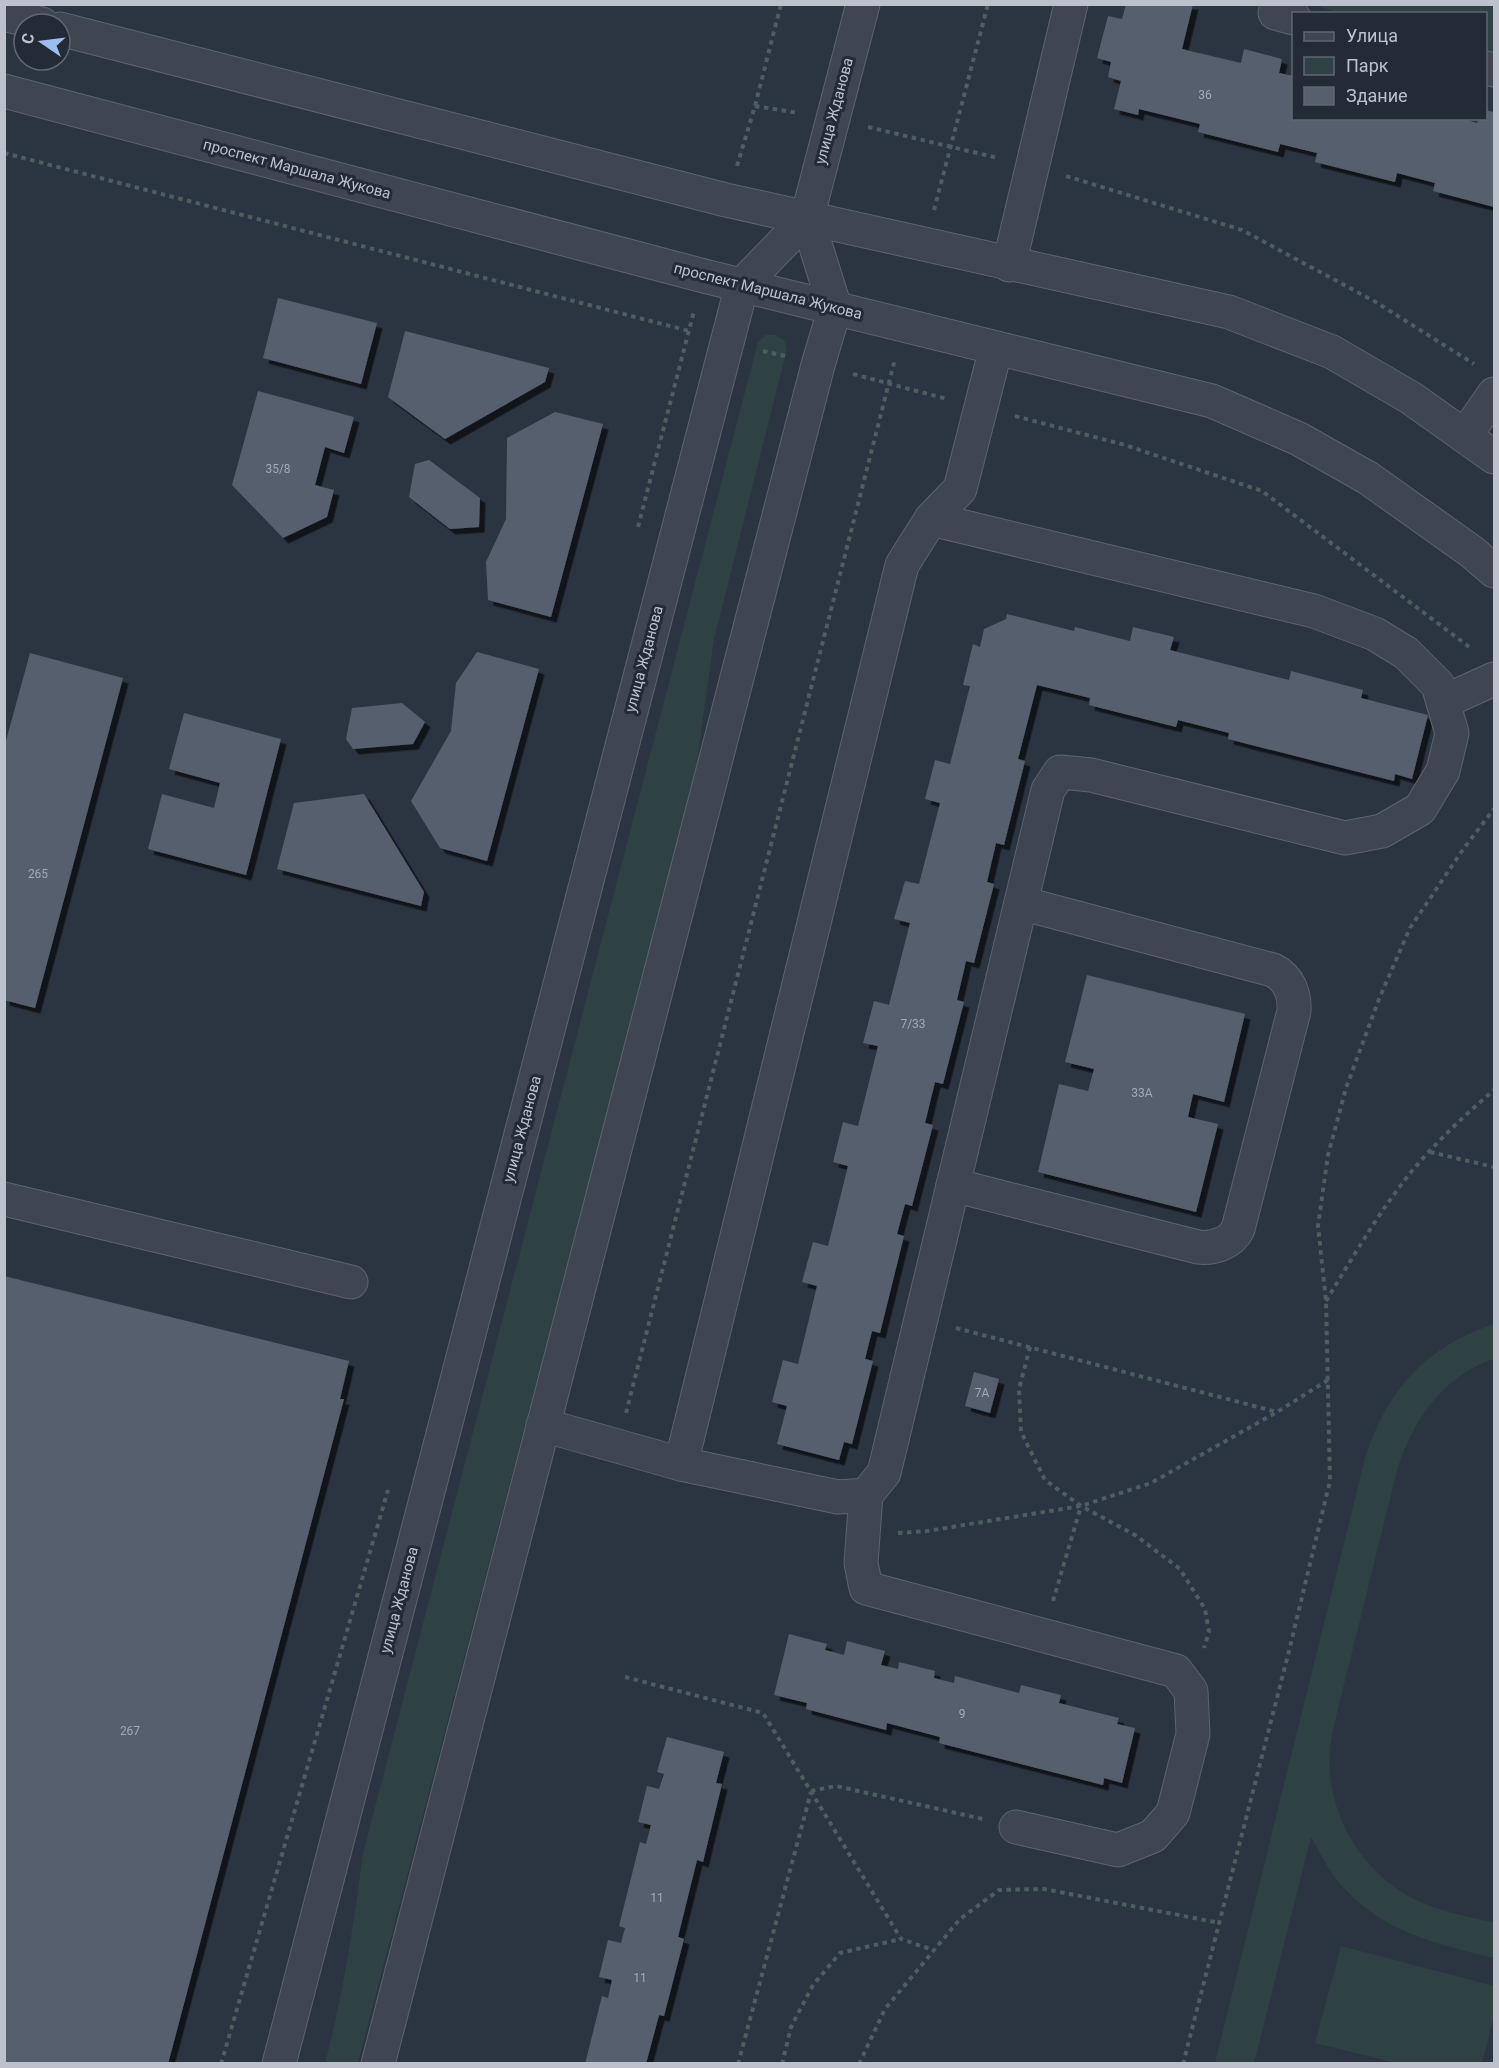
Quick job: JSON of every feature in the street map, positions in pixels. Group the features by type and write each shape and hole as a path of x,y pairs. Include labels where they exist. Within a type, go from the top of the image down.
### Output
{"street":[{"name":"улица Жданова","path":"279,2064 742,285 807,218 863,4"},
{"path":"1009,265 1071,4"},
{"path":"1277,4 1275,13 1292,18"},
{"path":"72,32 726,200 1009,265 1228,312 1332,352 1412,398 1494,457"},
{"name":"проспект Маршала Жукова","path":"4,92 704,276 1212,401 1299,439 1368,478 1472,552 1494,571"},
{"path":"378,2064 818,365 835,308 807,218"},
{"path":"681,1464 902,565 931,519 960,489 996,348"},
{"path":"1465,436 1494,393"},
{"path":"931,519 1314,611 1375,634 1406,653 1438,685 1452,733 1443,771 1420,809 1382,831 1345,838 1090,775 1060,772 1048,790 884,1473 866,1495 861,1563 866,1588 1176,1671 1191,1691 1193,1734 1173,1813 1153,1836 1118,1850 1016,1827"},
{"path":"1443,702 1494,679"},
{"path":"953,1185 1198,1247 1213,1247 1228,1241 1234,1237 1238,1229 1294,1011 1292,991 1280,973 1273,970 1021,903"},
{"path":"4,1199 351,1282"},
{"path":"543,1425 681,1464 838,1497 866,1495"}],"path":[{"path":"726,200 755,106 781,4"},
{"path":"925,246 988,4"},
{"path":"755,106 832,118 1033,166 1242,230 1374,301 1474,364"},
{"path":"4,153 1125,445 1262,491 1476,651"},
{"path":"638,528 704,276"},
{"path":"617,1446 904,325"},
{"path":"1183,2064 1330,1481 1326,1301 1318,1226 1328,1155 1346,1088 1379,999 1410,928 1464,848 1494,809"},
{"path":"1326,1301 1363,1241 1412,1171 1460,1119 1494,1090"},
{"path":"1430,1152 1494,1167"},
{"path":"921,1319 1277,1412"},
{"path":"1029,1347 1019,1389 1021,1432 1044,1480 1082,1506 1135,1535 1180,1569 1205,1609 1209,1632 1191,1691"},
{"path":"862,1536 927,1531 1082,1506 1151,1483 1329,1380"},
{"path":"221,2064 388,1489"},
{"path":"1042,1636 1082,1506"},
{"path":"625,1677 763,1713 901,1939"},
{"path":"811,1791 836,1786 1016,1827"},
{"path":"738,2064 811,1791"},
{"path":"859,2064 885,2009 960,1919 999,1890 1044,1889 1220,1923"},
{"path":"782,2064 796,2016 813,1985 840,1953 901,1939 933,1950"}],"green space":[{"path":"1323,4 1494,5 1494,56 1487,53 1487,12 1337,12 1320,7"},
{"path":"766,335 775,335 784,340 787,349 714,639 695,777 358,2063 325,2064 347,1959 363,1853 758,342"},
{"path":"1494,1324 1494,1359 1460,1376 1433,1401 1422,1416 1404,1450 1334,1725 1329,1762 1334,1796 1340,1816 1359,1852 1372,1868 1387,1882 1423,1903 1494,1923 1494,1958 1430,1941 1392,1925 1374,1914 1340,1884 1311,1837 1254,2063 1215,2063 1365,1458 1374,1434 1385,1411 1398,1392 1429,1358 1470,1333"},
{"path":"1341,1946 1494,1986 1494,2016 1482,2063 1396,2063 1315,2043"}],"building":[{"path":"1126,4 1193,4 1182,49 1241,63 1244,49 1282,59 1279,73 1292,76 1292,120 1467,120 1477,123 1478,120 1487,120 1487,110 1494,112 1494,207 1433,191 1435,183 1397,173 1395,182 1315,162 1317,153 1280,144 1278,152 1198,132 1200,124 1139,109 1138,115 1114,109 1121,81 1108,77 1111,62 1097,58 1108,16 1122,19"},
{"path":"278,298 377,323 361,384 263,358"},
{"path":"405,331 549,368 545,382 445,439 388,397"},
{"path":"258,391 354,417 344,453 325,447 315,485 334,490 327,517 283,538 232,485"},
{"path":"555,412 603,424 551,617 488,600 486,562 506,519 507,438"},
{"path":"429,460 480,498 479,527 450,529 409,497 415,464"},
{"path":"1007,614 1074,631 1075,627 1130,641 1133,627 1174,637 1170,650 1289,680 1291,671 1363,690 1361,698 1428,715 1412,779 1395,774 1394,781 1228,739 1229,733 1178,720 1176,727 1089,705 1090,698 1037,685 1018,759 1025,761 1004,845 996,843 987,882 994,884 974,963 966,961 957,1000 964,1002 943,1084 935,1082 925,1123 933,1125 912,1206 905,1204 897,1234 904,1236 880,1333 872,1331 865,1359 873,1361 852,1444 844,1442 839,1460 777,1444 787,1406 772,1402 783,1360 798,1364 817,1286 802,1282 813,1242 828,1246 848,1166 833,1162 843,1122 858,1126 878,1046 863,1043 874,1001 889,1005 910,923 894,919 905,881 919,884 940,803 925,799 935,760 950,764 970,686 963,685 973,644 980,647 984,629 1006,619"},
{"path":"477,652 539,669 487,861 440,848 411,801 451,731 456,683"},
{"path":"30,653 123,678 35,1008 4,1000 4,748"},
{"path":"402,703 425,722 413,744 353,749 346,739 352,708"},
{"path":"184,713 281,739 246,875 148,849 162,794 214,808 220,783 169,769"},
{"path":"364,794 424,892 421,906 277,869 294,803"},
{"path":"1087,975 1245,1014 1224,1102 1193,1094 1188,1117 1218,1124 1196,1212 1038,1172 1059,1084 1088,1091 1094,1069 1065,1062"},
{"path":"4,1276 349,1361 340,1399 344,1399 168,2064 4,2064"},
{"path":"974,1372 999,1379 990,1413 965,1406"},
{"path":"789,1634 827,1644 825,1650 844,1655 847,1641 885,1651 881,1665 898,1669 899,1662 935,1671 934,1678 954,1683 955,1676 1019,1693 1021,1685 1061,1695 1059,1703 1119,1718 1117,1724 1135,1728 1122,1783 1104,1778 1103,1785 939,1743 940,1737 887,1723 886,1730 806,1709 807,1703 774,1695"},
{"path":"667,1737 724,1752 716,1783 722,1784 703,1862 697,1860 678,1937 684,1939 664,2016 659,2015 646,2064 585,2064 602,1996 608,1998 612,1980 599,1977 608,1940 621,1943 625,1928 619,1926 640,1842 646,1844 651,1825 638,1822 647,1786 659,1789 664,1774 657,1772"}]}
